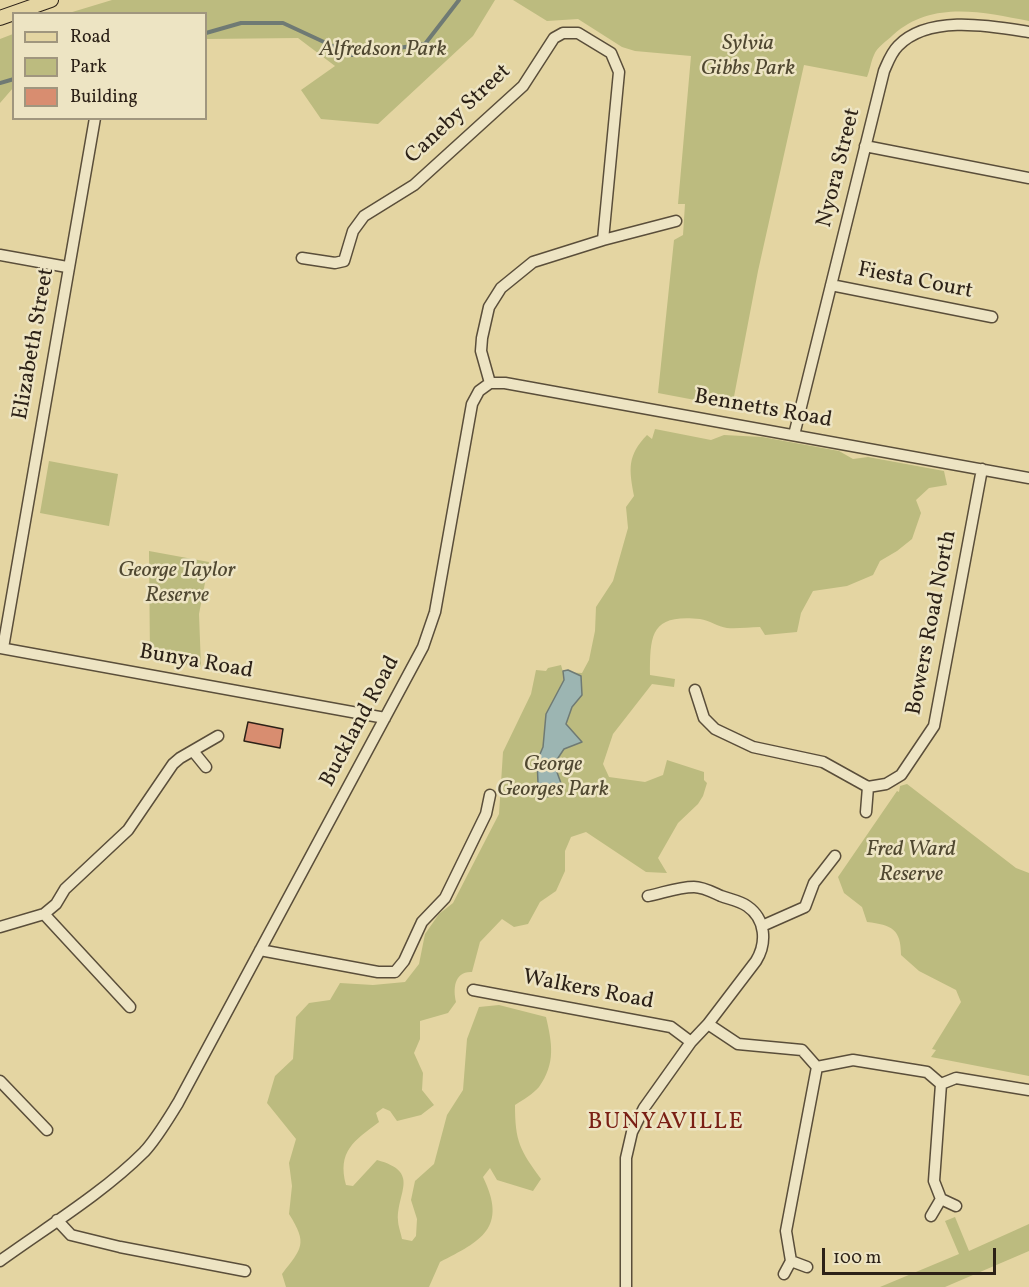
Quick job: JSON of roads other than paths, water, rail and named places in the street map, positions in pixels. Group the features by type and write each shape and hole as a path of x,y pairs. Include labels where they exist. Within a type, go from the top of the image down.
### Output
{"main road":[{"path":"17,12 51,0"}],"street":[{"name":"Nyora Street","path":"794,435 884,71 891,55 899,45 912,36 952,25 981,25 1029,32"},
{"name":"Caneby Street","path":"302,258 335,263 344,261 353,231 363,216 414,185 523,86 554,38 562,33 571,32 578,33 611,53 619,72 603,240"},
{"name":"Elizabeth Street","path":"2,648 95,120"},
{"path":"865,146 1029,178"},
{"path":"490,383 481,351 482,338 489,306 501,288 532,262 676,221"},
{"path":"0,255 68,267"},
{"name":"Fiesta Court","path":"831,285 992,317"},
{"name":"Bennetts Road","path":"490,383 505,383 1029,478"},
{"name":"Buckland Road","path":"0,1261 110,1181 144,1151 178,1103 423,647 435,612 472,404 479,391 490,383"},
{"name":"Bowers Road North","path":"867,787 886,784 901,775 934,726 982,470"},
{"name":"Bunya Road","path":"2,648 385,718"},
{"path":"695,690 704,718 715,729 753,747 823,762 867,787 866,812"},
{"path":"0,927 44,914 56,904 65,889 128,830 173,764 218,736"},
{"path":"194,751 207,767"},
{"path":"260,950 378,972 395,972 404,961 422,922 445,898 486,814 490,795"},
{"path":"762,926 805,907 814,883 835,856"},
{"path":"626,1287 628,1144 632,1132 644,1108 691,1042 708,1024 761,953 764,938 762,926 747,906 698,887 681,887 648,896"},
{"path":"44,914 130,1007"},
{"name":"Walkers Road","path":"473,990 671,1027 691,1042"},
{"path":"708,1024 738,1044 802,1050 817,1067"},
{"path":"817,1067 853,1060 927,1072 941,1084"},
{"path":"784,1274 791,1261 786,1231 817,1067"},
{"path":"941,1084 956,1078 1029,1090"},
{"path":"0,1081 47,1130"},
{"path":"941,1084 934,1181 941,1199 956,1206"},
{"path":"931,1216 941,1199"},
{"path":"57,1220 70,1235 245,1271"},
{"path":"791,1261 807,1267"}],"water":[{"path":"568,670 581,676 582,695 572,707 566,724 582,742 564,749 554,764 562,786 560,795 544,797 538,783 537,761 543,747 546,714 564,680 563,671"}],"waterway":[{"path":"207,33 241,23 283,23 352,55 425,44 459,0"},
{"path":"0,83 12,80"}],"district":[{"name":"BUNYAVILLE","path":"666,1124"}],"park label":[{"name":"Alfredson Park","path":"383,51"},
{"name":"Sylvia Gibbs Park","path":"748,58"},
{"name":"George Taylor Reserve","path":"177,584"},
{"name":"George Georges Park","path":"553,778"},
{"name":"Fred Ward Reserve","path":"911,864"}]}
